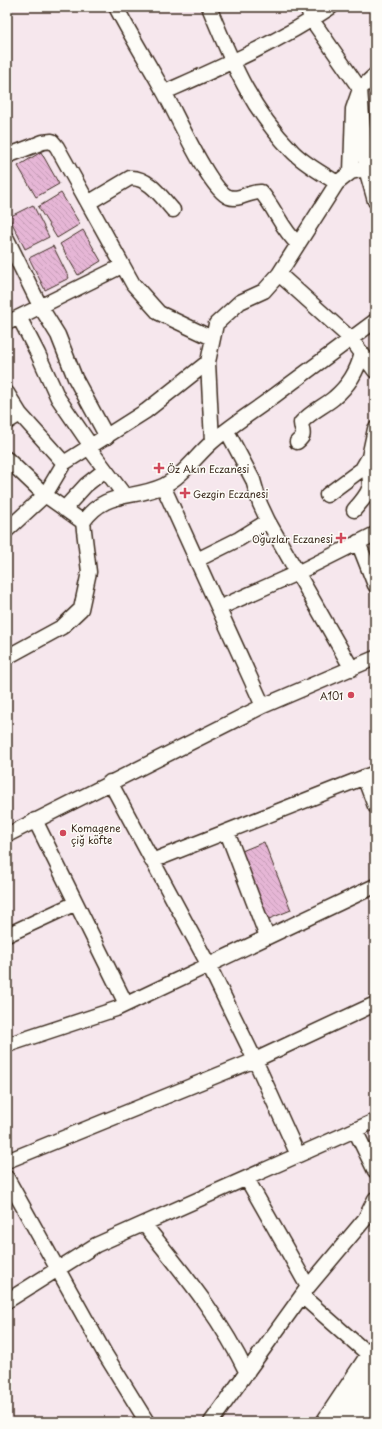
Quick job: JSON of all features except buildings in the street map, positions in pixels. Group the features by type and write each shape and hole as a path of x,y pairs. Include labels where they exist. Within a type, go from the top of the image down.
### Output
{"highway":[{"path":"340,1422 373,1356"},
{"path":"363,1422 375,1404"}],"street":[{"path":"116,7 138,48 165,92 206,171 223,194 234,198 255,192 261,192 270,202 292,239 298,244"},
{"path":"209,7 232,62 254,105 293,152 337,183"},
{"path":"165,92 232,62 309,13 331,7"},
{"path":"309,13 360,89 366,169 375,201"},
{"path":"351,172 353,109 360,89 375,75"},
{"path":"7,156 43,142 52,141 58,148 133,284 159,313 212,338"},
{"path":"212,442 208,362 216,324 240,302 264,290 279,274 337,183 351,172 366,169"},
{"path":"88,203 130,178 134,178 146,182 173,210"},
{"path":"7,239 40,306 58,335 75,378 107,437"},
{"path":"122,266 13,320 38,354 58,398 105,470 125,496"},
{"path":"279,274 351,339 375,371"},
{"path":"7,657 62,627 81,609 89,572 84,542 83,522 91,511 105,501 163,486 180,475 212,442 375,321"},
{"path":"297,442 303,437 304,434 301,423 306,417 333,398 346,386 354,376 362,353"},
{"path":"7,530 45,496 64,463 146,412 208,362"},
{"path":"7,393 20,414 64,463"},
{"path":"7,422 20,414"},
{"path":"327,495 362,469 371,449 375,429"},
{"path":"227,431 252,480 260,504 268,521 352,669"},
{"path":"7,459 45,496 83,522"},
{"path":"354,510 366,496 370,486 370,475 366,463"},
{"path":"64,509 86,485 105,470"},
{"path":"163,486 263,706"},
{"path":"197,560 239,539 268,521"},
{"path":"218,608 297,573 375,534"},
{"path":"7,665 74,627 88,607 97,570 92,553 84,542"},
{"path":"358,542 375,585"},
{"path":"7,835 263,706 375,658"},
{"path":"152,861 369,775 375,806"},
{"path":"110,782 208,964 255,1060 298,1155"},
{"path":"35,820 126,1004"},
{"path":"226,832 267,937"},
{"path":"7,1045 126,1004 375,886"},
{"path":"7,934 76,903"},
{"path":"7,1161 255,1060 375,1004"},
{"path":"7,1301 96,1245 375,1121"},
{"path":"355,1130 375,1171"},
{"path":"7,1178 105,1354 147,1422"},
{"path":"247,1179 305,1292 373,1356 324,1422"},
{"path":"211,1422 305,1292 365,1219 375,1199"},
{"path":"144,1224 210,1308 232,1342 247,1372"}],"place":[{"name":"Öz Akın Eczanesi","path":"159,468"},
{"name":"Gezgin Eczanesi","path":"185,493"},
{"name":"Oğuzlar Eczanesi","path":"341,538"},
{"name":"A101","path":"351,695"},
{"name":"Komagene çiğ köfte","path":"63,833"}]}
